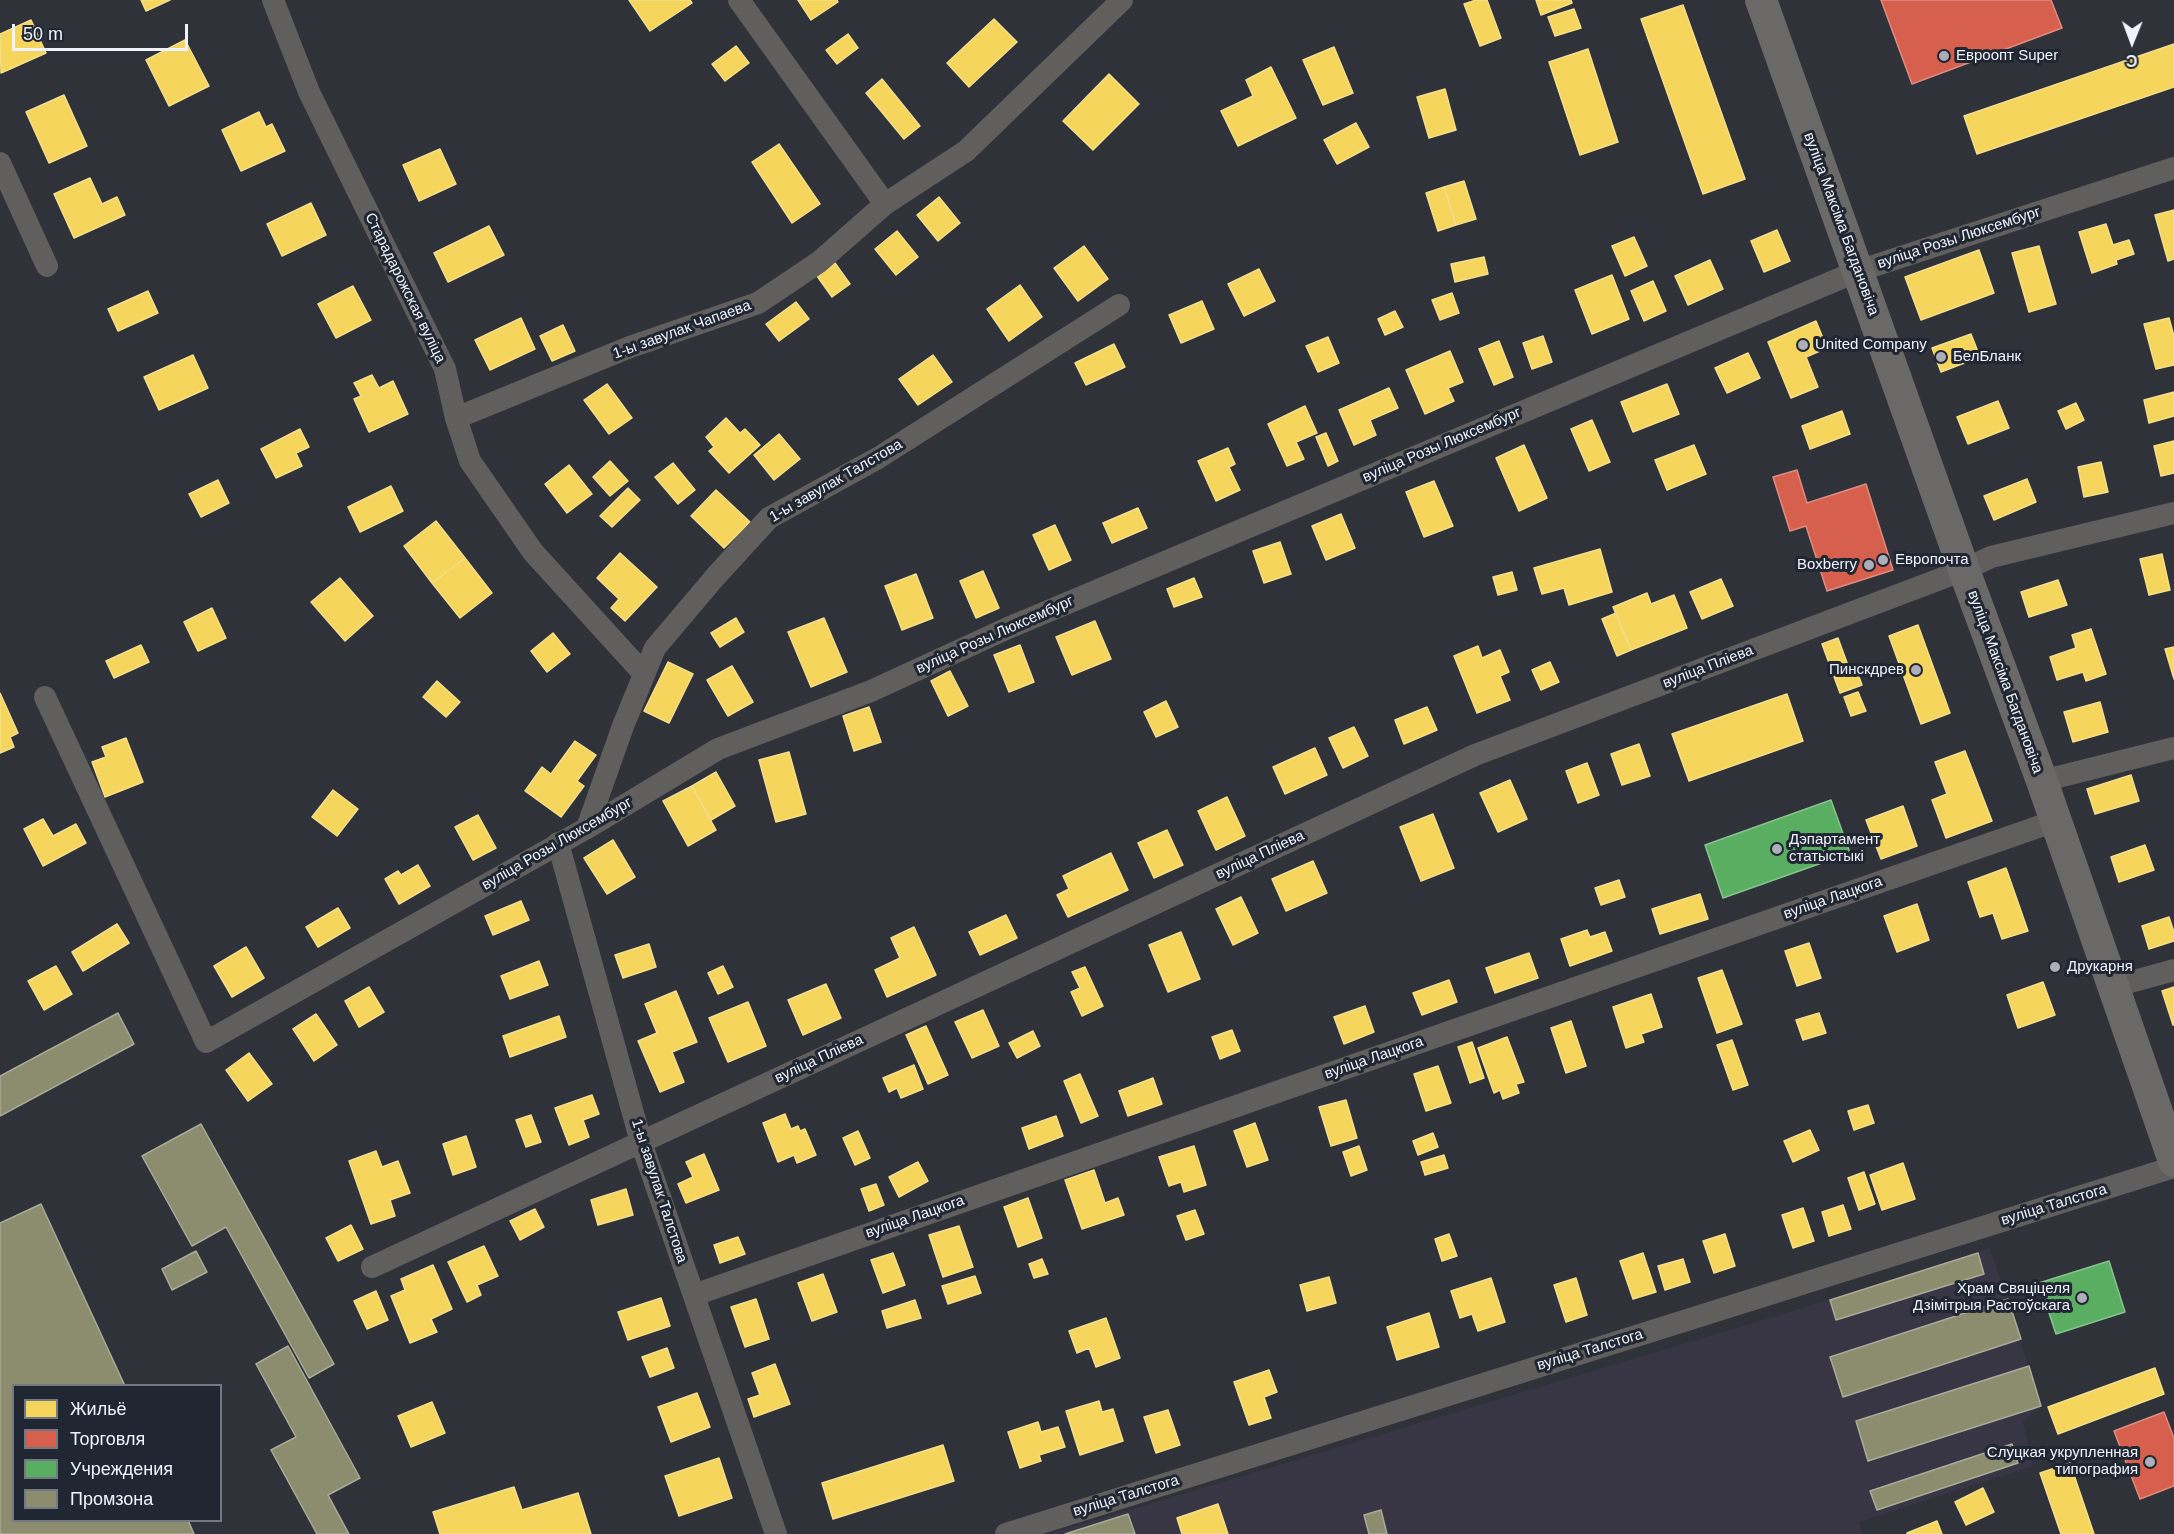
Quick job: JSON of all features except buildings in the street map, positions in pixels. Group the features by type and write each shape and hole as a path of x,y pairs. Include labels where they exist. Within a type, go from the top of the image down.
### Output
{"main road":[{"name":"вуліца Максіма Багдановіча","path":"1761,0 1964,570 2042,780 2174,1161"}],"street":[{"name":"Старадарожская вуліца","path":"273,0 309,92 445,369 456,418 470,462 533,552 644,674"},
{"path":"739,0 885,204"},
{"name":"1-ы завулак Чапаева","path":"456,418 630,347 758,303 819,262 885,204 966,151 1122,0"},
{"path":"0,163 47,266"},
{"name":"вуліца Розы Люксембург","path":"45,697 206,1042 587,828 718,749 871,691 1030,619 1858,271 2174,168"},
{"name":"1-ы завулак Талстова","path":"587,828 608,765 655,648 716,576 769,519 878,458 1119,305"},
{"name":"вуліца Пліева","path":"372,1267 1475,755 1964,570 1991,557 2174,513"},
{"path":"2042,780 2174,748"},
{"name":"вуліца Лацкога","path":"694,1295 2055,821"},
{"name":"1-ы завулак Талстова","path":"558,843 641,1142 776,1534"},
{"path":"2112,987 2174,970"},
{"name":"вуліца Талстога","path":"1006,1534 2174,1167"}],"shaded area":[{"path":"1990,1248 2041,1406 2023,1422 2033,1466 1859,1522 1863,1534 1049,1534 1783,1314"}],"place":[{"name":"Евроопт Super","path":"1944,56"},
{"name":"United Company","path":"1803,345"},
{"name":"БелБланк","path":"1941,357"},
{"name":"Европочта","path":"1883,560"},
{"name":"Boxberry","path":"1869,565"},
{"name":"Пинскдрев","path":"1916,670"},
{"name":"Дэпартамент статыстыкі","path":"1777,849"},
{"name":"Друкарня","path":"2055,967"},
{"name":"Храм Свяціцеля Дзімітрыя Растоўскага","path":"2082,1298"},
{"name":"Слуцкая укрупленная типография","path":"2150,1462"}]}
